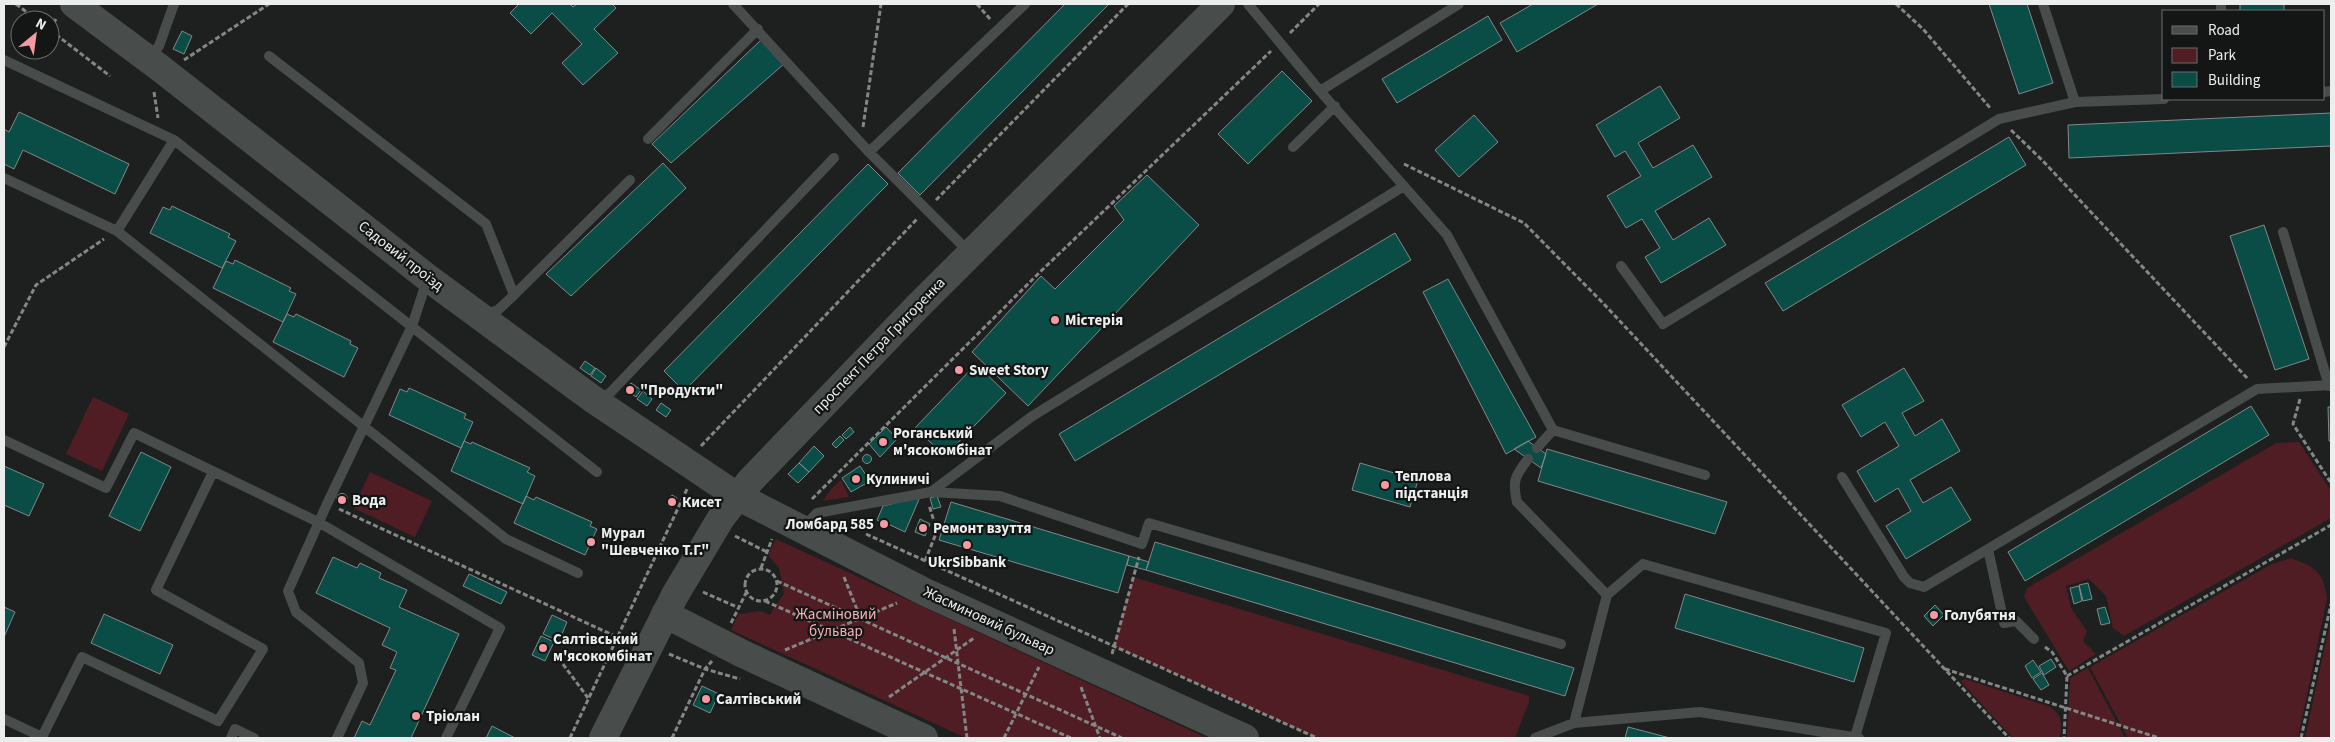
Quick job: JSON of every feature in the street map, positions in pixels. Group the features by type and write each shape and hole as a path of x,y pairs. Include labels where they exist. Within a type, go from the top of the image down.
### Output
{"street":[{"name":"Садовий проїзд","path":"74,4 154,64 428,278 594,400 736,496"},
{"name":"проспект Петра Григоренка","path":"604,738 665,614 710,534 736,496 790,437 922,309 970,253 1221,4"},
{"name":"Жасминовий бульвар","path":"736,496 810,521 925,592 1245,738"},
{"path":"665,614 757,661 924,738"}],"lane":[{"path":"154,64 174,4"},
{"path":"733,4 758,28 869,152 970,253"},
{"path":"869,152 1024,4"},
{"path":"1248,4 1320,91 1447,234 1553,430 1705,475"},
{"path":"1320,91 1459,4"},
{"path":"2043,4 2075,102"},
{"path":"648,139 758,28"},
{"path":"269,56 486,224 514,294"},
{"path":"4,60 174,140 597,472"},
{"path":"1621,266 1663,324 1999,119 2075,102 2162,98"},
{"path":"1292,147 1334,106"},
{"path":"118,231 174,140"},
{"path":"594,400 610,393 834,158"},
{"path":"4,178 118,231 506,539 578,573"},
{"path":"481,317 498,310 630,180"},
{"path":"928,493 1031,417 1404,186"},
{"path":"1842,477 1904,577 1910,583 1924,587 2257,390 2330,386 2283,232"},
{"path":"337,738 363,683 359,663 296,612 288,590 318,522 412,326 428,278"},
{"path":"1537,448 1553,430"},
{"path":"4,440 106,488 134,433 318,522 500,628 446,738"},
{"path":"1528,459 1516,475 1513,486 1517,502 1607,595"},
{"path":"4,719 42,737 82,657 218,721 263,649 156,590 213,472"},
{"path":"810,521 928,493 1000,496 1142,544 1149,523 1561,644"},
{"path":"1988,549 2004,623 2016,621 2034,639"},
{"path":"1535,738 1574,723 1700,712 1857,738 1886,633 1643,564 1607,595 1574,723"},
{"path":"231,738 235,729 254,738"}],"path":[{"path":"160,133 154,64 181,62 269,4"},
{"path":"860,142 881,4"},
{"path":"977,4 998,29"},
{"path":"700,448 926,209 1128,4"},
{"path":"810,521 805,506 1040,272 1319,4"},
{"path":"1896,4 1923,29 1999,119 2042,160 2257,390"},
{"path":"60,38 110,76"},
{"path":"1370,147 1524,223 1603,303 2009,738"},
{"path":"4,347 36,285 118,231"},
{"path":"2303,387 2292,424 2331,483"},
{"path":"570,738 688,486"},
{"path":"925,561 936,531 928,493"},
{"path":"327,504 617,637"},
{"path":"2067,676 2331,525"},
{"path":"736,529 732,535 766,552"},
{"path":"862,533 1317,738"},
{"path":"761,568 773,537"},
{"path":"1106,675 1142,544"},
{"path":"765,601 776,591 777,581 772,572 761,568 750,572 744,587 754,600 765,601 832,630 1071,738"},
{"path":"777,581 1122,738"},
{"path":"701,598 706,583"},
{"path":"702,591 739,608"},
{"path":"729,628 746,592"},
{"path":"757,661 925,592"},
{"path":"951,604 968,738"},
{"path":"2301,738 2331,604"},
{"path":"1061,622 1059,653 1097,726 1100,738"},
{"path":"868,712 995,624"},
{"path":"2034,639 2052,652 2067,676 2064,738"},
{"path":"554,652 588,698"},
{"path":"666,652 705,669"},
{"path":"1004,738 1026,694 1059,653"},
{"path":"672,738 705,669 716,656"},
{"path":"1944,668 2065,709 2159,738"}],"green space":[{"path":"93,397 129,414 102,471 66,454"},
{"path":"2299,442 2331,491 2331,518 2124,636 2113,628 2106,596 2089,579 2066,586 2071,608 2087,631 2083,641 2096,654 2069,671 2024,597 2027,588 2276,443"},
{"path":"370,472 432,501 415,537 353,508"},
{"path":"841,480 849,497 823,501 831,489"},
{"name":"Жасміновий бульвар","path":"776,539 1207,738 966,738 731,630 738,614 760,611 770,615 784,594 779,568 768,555"},
{"path":"2291,558 2312,567 2316,571 2323,582 2327,598 2298,738 2128,738 2090,667 2272,564"},
{"path":"1133,577 1529,696 1529,702 1515,738 1317,738 1114,646"},
{"path":"2331,618 2331,738 2305,738"},
{"path":"2088,668 2125,738 2067,738 2070,678"},
{"path":"1965,679 2050,707 2060,717 2060,738 2013,738 1963,684 1961,681"}],"building":[{"path":"519,4 570,4 573,7 577,4 612,4 616,8 594,29 618,53 583,85 562,63 582,44 552,13 531,34 510,13"},
{"path":"1065,4 1109,4 920,195 898,173"},
{"path":"1533,4 1598,4 1517,52 1500,23"},
{"path":"1989,4 2027,4 2053,83 2019,94"},
{"path":"2240,4 2284,4 2284,10 2240,10"},
{"path":"1488,16 1502,40 1397,103 1382,79"},
{"path":"182,31 192,36 184,54 173,49"},
{"path":"762,39 785,63 671,163 652,144"},
{"path":"1282,71 1312,101 1248,164 1218,134"},
{"path":"1660,86 1680,118 1638,143 1653,168 1693,145 1712,177 1655,211 1673,240 1709,218 1726,245 1661,283 1645,257 1660,248 1642,219 1626,228 1607,196 1641,176 1625,151 1615,157 1596,125"},
{"path":"19,112 129,164 115,194 23,150 14,169 4,164 4,129 9,132"},
{"path":"2331,113 2331,146 2069,158 2068,125"},
{"path":"1474,115 1498,142 1459,177 1435,150"},
{"path":"2009,137 2026,165 1783,311 1765,283"},
{"path":"663,163 686,188 571,296 546,274"},
{"path":"868,164 888,184 684,391 664,371"},
{"name":"Містерія","path":"1147,175 1199,225 1028,406 972,352 1041,276 1055,289 1124,220 1114,206"},
{"path":"172,206 230,234 228,237 236,241 222,268 150,233 163,207 170,210"},
{"path":"2264,225 2309,359 2275,370 2230,236"},
{"path":"1395,233 1411,260 1075,461 1059,434"},
{"path":"235,260 291,288 289,291 296,294 283,322 213,288 226,261 233,264"},
{"path":"1448,279 1536,437 1506,454 1423,292"},
{"path":"287,314 294,317 296,314 351,341 350,344 358,348 344,377 273,342"},
{"path":"585,361 595,368 590,375 580,368"},
{"path":"976,364 1006,393 945,456 915,428"},
{"path":"596,368 606,376 601,383 591,376"},
{"path":"1904,368 1924,401 1902,413 1915,436 1942,419 1960,451 1910,480 1923,503 1951,487 1971,520 1906,559 1886,526 1911,511 1898,488 1875,502 1857,471 1899,446 1885,422 1861,437 1842,405"},
{"path":"631,383 641,390 636,397 626,390"},
{"path":"409,388 466,414 464,418 473,422 461,448 389,415 400,389 407,392"},
{"path":"643,391 652,399 647,406 637,399"},
{"path":"661,403 671,410 666,417 656,410"},
{"path":"2251,406 2269,435 2025,581 2008,552"},
{"path":"2328,407 2331,407 2331,441 2329,441"},
{"path":"850,427 854,432 846,439 842,435"},
{"name":"Роганський м'ясокомбінат","path":"886,427 897,439 880,457 869,444"},
{"path":"840,436 844,440 836,448 832,444"},
{"path":"464,441 471,444 472,442 530,468 527,472 535,476 523,504 451,471"},
{"path":"1528,441 1546,454 1541,468 1514,449"},
{"path":"814,446 824,456 809,472 799,463"},
{"path":"1547,449 1727,502 1715,534 1538,481"},
{"path":"141,452 171,467 140,531 109,516"},
{"path":"867,454 872,459 867,464 862,459"},
{"path":"799,463 809,472 798,483 788,474"},
{"name":"Теплова підстанція","path":"1360,463 1418,480 1410,507 1352,490"},
{"path":"4,466 44,484 29,516 4,505"},
{"name":"Кулиничі","path":"860,466 870,481 851,492 842,478"},
{"name":"Вода","path":"340,494 344,494 347,499 346,503 340,504 337,501 337,497"},
{"name":"Кисет","path":"672,495 677,498 672,508 667,505"},
{"path":"526,496 534,500 536,497 592,522 590,526 597,529 585,555 514,523"},
{"path":"937,496 941,507 933,509 930,498"},
{"path":"920,497 905,532 888,524 887,526 877,520 883,506"},
{"path":"951,502 1129,556 1118,593 939,540"},
{"name":"Ремонт взуття","path":"920,519 930,524 925,536 915,532"},
{"path":"1155,542 1574,668 1565,696 1146,570"},
{"path":"1129,556 1149,562 1146,570 1127,565"},
{"path":"333,557 357,568 360,563 381,573 379,578 407,590 399,607 459,634 411,738 354,738 362,721 370,725 396,670 390,668 397,652 382,645 390,628 316,593"},
{"path":"469,574 507,592 501,604 463,586"},
{"path":"2088,583 2092,599 2083,601 2079,585"},
{"path":"2079,586 2082,601 2074,604 2070,588"},
{"path":"1685,594 1864,648 1854,682 1675,628"},
{"name":"Голубятня","path":"1935,605 1944,615 1933,626 1924,616"},
{"path":"4,607 15,612 4,637"},
{"path":"2105,607 2110,623 2101,625 2097,609"},
{"path":"104,614 173,645 160,674 91,643"},
{"path":"552,615 567,622 559,641 543,634"},
{"name":"Салтівський м'ясокомбінат","path":"541,636 554,642 545,661 532,655"},
{"path":"2051,659 2056,667 2044,675 2039,666"},
{"path":"2033,660 2041,672 2032,678 2025,666"},
{"path":"2042,673 2049,685 2041,690 2033,679"},
{"name":"Салтівський","path":"702,686 719,694 710,713 693,705"},
{"path":"492,726 515,738 486,738"},
{"path":"1628,727 1670,738 1625,738"}],"place":[{"name":"Містерія","path":"1055,320"},
{"name":"Sweet Story","path":"959,370"},
{"name":"\"Продукти\"","path":"630,390"},
{"name":"Роганський м'ясокомбінат","path":"883,442"},
{"name":"Кулиничі","path":"856,479"},
{"name":"Теплова підстанція","path":"1385,485"},
{"name":"Вода","path":"342,500"},
{"name":"Кисет","path":"672,502"},
{"name":"Ломбард 585","path":"884,524"},
{"name":"Ремонт взуття","path":"923,528"},
{"name":"Мурал \"Шевченко Т.Г.\"","path":"591,542"},
{"name":"UkrSibbank","path":"967,545"},
{"name":"Голубятня","path":"1934,615"},
{"name":"Салтівський м'ясокомбінат","path":"543,648"},
{"name":"Салтівський","path":"706,699"},
{"name":"Тріолан","path":"416,716"}]}
